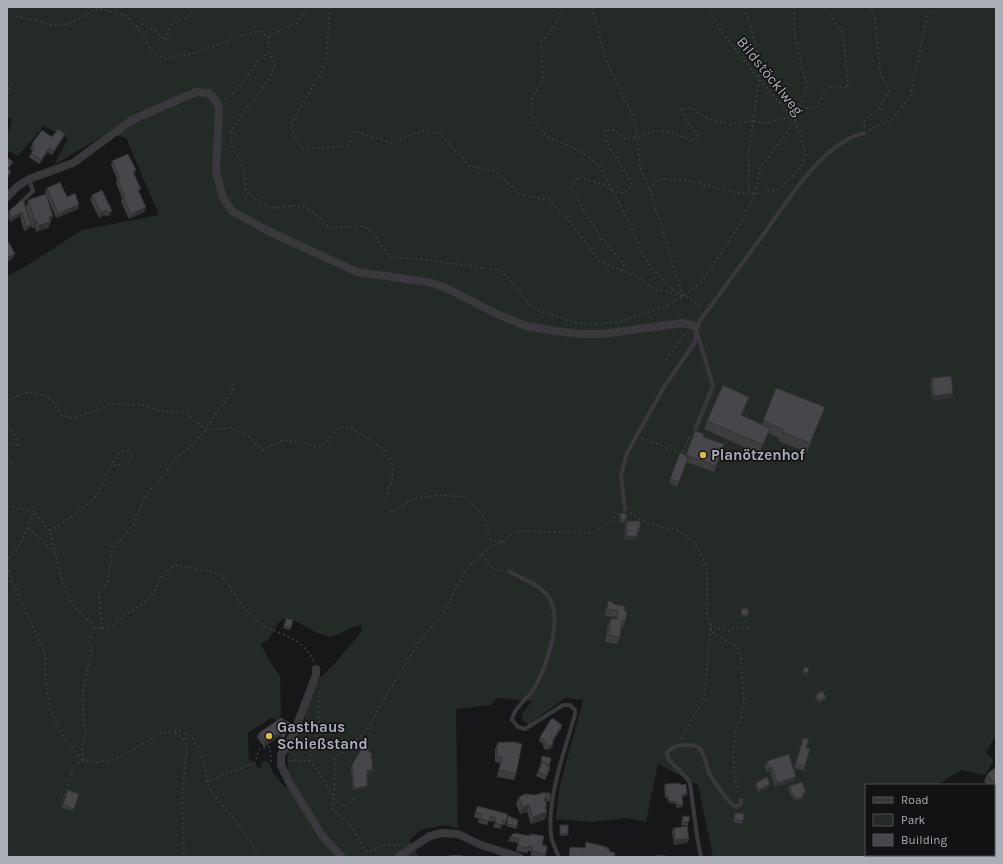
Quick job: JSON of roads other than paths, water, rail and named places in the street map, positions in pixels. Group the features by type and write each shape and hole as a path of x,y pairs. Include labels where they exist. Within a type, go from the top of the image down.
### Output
{"street":[{"path":"7,197 18,186 29,179 47,174 73,163 132,120 196,92 208,94 216,101 219,109 216,171 223,198 232,211 270,232 357,272 428,282 444,287 497,314 526,326 580,334 602,334 684,323 696,326"},
{"path":"316,668 316,675 294,733 281,755 281,765 289,782 323,837 342,857"},
{"path":"400,855 430,836 442,833 458,834 480,845 519,857"}],"lane":[{"path":"625,510 621,476 627,453 664,387 695,342 696,326 814,168 844,141 864,133"},
{"path":"17,205 33,191 29,179"},
{"path":"695,430 713,386 696,326"},
{"path":"508,571 546,593 553,603 554,615 554,626 550,648 542,673 528,697 515,712 512,720 518,727 525,729 561,706 570,705 575,710 575,715 560,766 552,805 551,834 559,857"},
{"path":"701,857 690,783 688,778 667,756 669,750 677,746 693,745 698,747 704,756 709,772 732,804 738,806 741,804 741,800"},
{"path":"450,857 461,857"}],"place":[{"name":"Planötzenhof","path":"703,455"},
{"name":"Gasthaus Schießstand","path":"269,736"}]}
